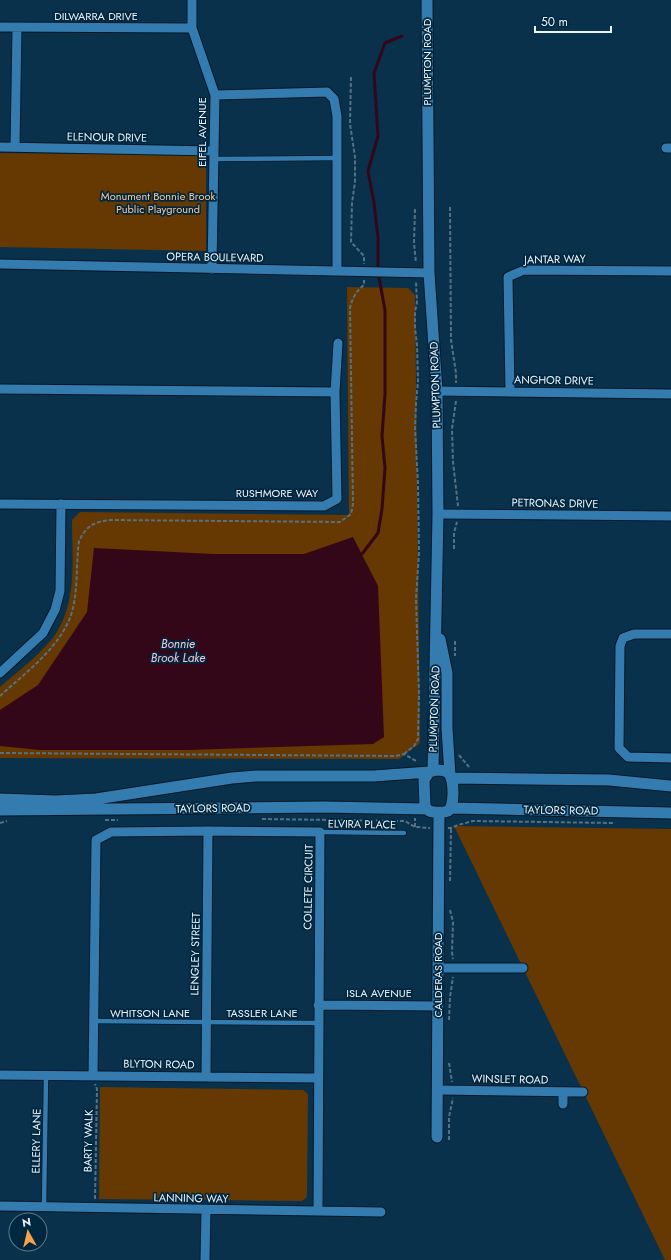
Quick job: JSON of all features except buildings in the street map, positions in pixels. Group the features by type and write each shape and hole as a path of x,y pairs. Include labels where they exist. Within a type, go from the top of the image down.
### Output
{"street":[{"name":"EIFEL AVENUE","path":"192,0 192,28 215,95 212,269"},
{"name":"PLUMPTON ROAD","path":"427,0 429,273 437,391 438,514 431,771"},
{"name":"DILWARRA DRIVE","path":"0,27 192,28"},
{"path":"15,147 17,28"},
{"path":"215,95 327,92 334,99 337,116 337,271"},
{"name":"ELENOUR DRIVE","path":"0,147 214,155"},
{"name":"OPERA BOULEVARD","path":"0,264 429,273"},
{"name":"JANTAR WAY","path":"510,392 508,277 524,270 671,271"},
{"path":"0,389 335,392 338,342"},
{"name":"ANGHOR DRIVE","path":"437,391 671,394"},
{"name":"RUSHMORE WAY","path":"61,504 324,506 337,499 335,392"},
{"path":"0,504 61,504 60,591 55,610 43,633 0,673"},
{"name":"PETRONAS DRIVE","path":"438,514 671,516"},
{"path":"431,771 424,780 425,806 431,812 446,811 451,808 452,798 447,728 447,673 436,619"},
{"path":"671,634 634,634 623,638 620,646 619,741 619,748 628,758 671,758"},
{"path":"0,799 56,801 96,799 232,778 256,776 402,775 442,770 451,776 609,780 671,786"},
{"name":"TAYLORS ROAD","path":"0,810 303,807 427,809"},
{"name":"TAYLORS ROAD","path":"451,808 671,813"},
{"name":"CALDERAS ROAD","path":"437,1137 439,812"},
{"name":"LENGLEY STREET","path":"206,1076 208,831"},
{"name":"COLLETE CIRCUIT","path":"93,1075 96,840 111,832 320,832 318,1211"},
{"path":"438,968 523,968"},
{"name":"ISLA AVENUE","path":"318,1005 438,1006"},
{"name":"BLYTON ROAD","path":"0,1075 318,1078"},
{"name":"WINSLET ROAD","path":"438,1090 583,1092"},
{"path":"563,1092 563,1104"},
{"name":"LANNING WAY","path":"0,1206 381,1212"},
{"path":"205,1260 206,1210"}],"lane":[{"path":"214,155 337,158"},
{"name":"ELVIRA PLACE","path":"320,832 404,833"},
{"name":"WHITSON LANE","path":"93,1021 206,1022"},
{"name":"TASSLER LANE","path":"206,1022 318,1023"},
{"name":"ELLERY LANE","path":"44,1207 46,1076"}],"path":[{"path":"0,696 54,645 63,633 73,609 76,591 79,541 88,527 97,522 111,520 340,522 351,514 353,504 350,308 354,295 364,286 364,256 351,242 355,158 350,124 351,77"},
{"path":"450,207 451,340 456,373 456,400 452,429 453,462 458,500 458,517 454,532 454,548"},
{"path":"0,753 396,756 404,754 414,746 418,739 419,695 416,599 419,553 418,484 415,428 418,381 415,323 417,302 414,243 416,209"},
{"path":"404,754 416,762"},
{"path":"450,886 451,828 458,825 473,821 617,823"},
{"path":"449,1025 450,997 453,981 453,922 450,909"},
{"path":"449,1062 453,1102 449,1117 449,1140"},
{"name":"BARTY WALK","path":"93,1075 97,1089 95,1208"}],"green space":[{"name":"Monument Bonnie Brook Public Playground","path":"0,153 206,155 206,251 0,247"},
{"path":"347,287 408,288 415,295 420,743 399,759 0,758 0,687 40,652 52,639 60,626 66,612 72,582 72,520 80,512 349,515"},
{"path":"454,826 671,829 671,1260 665,1260"},
{"path":"100,1087 303,1090 308,1094 307,1197 302,1201 99,1199"}],"water":[{"name":"Bonnie Brook Lake","path":"353,537 378,586 384,737 373,744 188,750 40,750 0,746 0,710 38,685 87,612 94,548 213,554 304,554"}],"waterway":[{"path":"358,556 362,554 378,533 382,509 385,468 382,436 385,394 385,310 378,272 378,238 374,203 368,171 378,136 374,73 385,43 402,36"}]}
